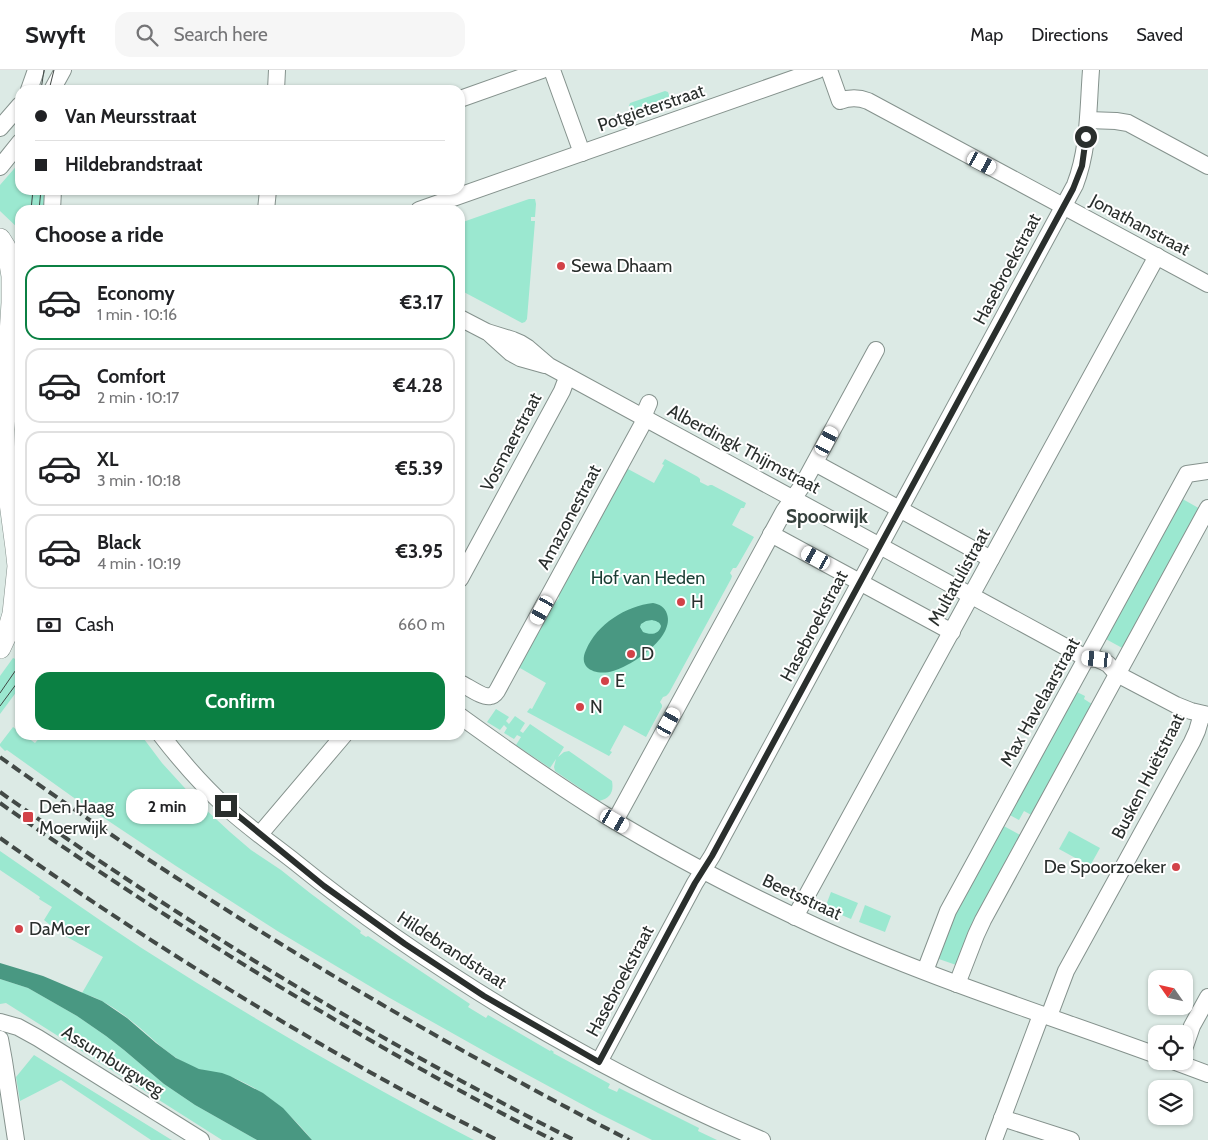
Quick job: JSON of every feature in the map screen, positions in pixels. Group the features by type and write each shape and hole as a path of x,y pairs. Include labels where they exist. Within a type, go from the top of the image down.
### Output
{"main road":[{"path":"0,238 10,258 12,276 4,430 5,465 15,538"},
{"path":"0,544 5,563 4,577 8,598 14,610 0,648"},
{"path":"0,626 8,598 15,586"}],"street":[{"path":"31,85 36,70"},
{"path":"55,85 64,70"},
{"path":"276,85 278,70"},
{"path":"465,97 542,70"},
{"path":"552,70 582,153"},
{"name":"Potgieterstraat","path":"465,194 818,70"},
{"name":"Jonathanstraat","path":"830,70 840,101 853,98 868,101 1208,284"},
{"name":"Hasebroekstraat","path":"599,1062 1075,185 1085,149 1091,70"},
{"path":"0,128 15,108"},
{"path":"1088,120 1128,123 1208,166"},
{"path":"0,166 15,148"},
{"name":"Potgieterstraat","path":"433,205 462,195"},
{"name":"Multatulistraat","path":"796,917 1157,256"},
{"name":"Alberdingk Thijmstraat","path":"465,321 487,332 520,343 549,366 567,376 647,410 793,498 1086,658 1098,659 1108,664 1117,674 1176,706 1205,714"},
{"path":"615,821 771,534 784,511 802,486 876,350"},
{"name":"Vosmaerstraat","path":"465,570 562,391 567,376"},
{"name":"Amazonestraat","path":"467,686 485,696 495,694 499,688 642,425 647,410"},
{"name":"Alberdingk Thijmstraat","path":"814,464 991,559"},
{"name":"Max Havelaarstraat","path":"925,971 948,911 1187,474 1208,471"},
{"path":"957,984 983,920 1208,508"},
{"path":"771,534 952,632"},
{"name":"Busken Huëtstraat","path":"994,1140 1045,1015 1066,971 1192,742 1205,714"},
{"name":"Beetsstraat","path":"465,720 615,821 702,871 796,917 856,944 957,984 1148,1052"},
{"name":"Hildebrandstraat","path":"165,740 184,765 232,812 324,886 420,954 484,996 599,1062 696,1111 762,1140"},
{"path":"260,834 340,740"},
{"path":"1193,1025 1208,997"},
{"name":"Assumburgweg","path":"0,1022 13,1025 38,1038 201,1140"},
{"path":"0,1039 16,1140"},
{"path":"1193,1066 1208,1074"},
{"path":"1002,1118 1071,1140"}],"green space":[{"path":"665,91 668,92 670,105 635,117 632,116 630,103"},
{"path":"15,168 15,195 46,195 46,205 15,205 15,225 0,211 0,185"},
{"path":"529,199 535,199 535,217 531,217 531,221 535,221 527,319 525,322 522,323 465,293 465,221"},
{"path":"15,356 15,478 10,433"},
{"name":"Hof van Heden","path":"665,459 698,477 700,482 708,486 712,485 746,503 744,508 741,508 732,525 754,537 736,568 733,568 730,573 731,579 669,693 660,702 662,707 646,737 624,725 609,756 527,712 530,708 532,709 546,683 520,668 516,669 553,602 556,602 559,598 558,596 626,465 629,466 628,469 654,483 664,465 662,464"},
{"path":"1179,497 1202,510 1126,650 1102,637"},
{"path":"13,658 15,659 15,694 0,714 0,676"},
{"path":"1073,690 1085,696 1084,699 1095,706 1035,817 1024,811 1019,820 1006,813"},
{"path":"496,709 509,717 506,721 509,724 515,716 525,723 520,731 523,733 530,724 564,747 558,757 564,752 569,751 612,781 610,794 606,799 599,801 555,771 556,759 550,768 516,745 521,737 517,735 514,739 504,733 507,728 504,725 500,730 487,722"},
{"path":"13,727 15,728 15,740 31,740 35,743 38,740 145,740 162,763 193,797 190,801 199,810 203,807 251,850 281,870 361,931 360,933 366,937 368,936 470,1004 468,1007 486,1018 488,1015 551,1050 553,1053 610,1084 608,1088 617,1092 619,1088 699,1128 698,1131 717,1140 652,1140 493,1056 388,997 279,932 77,800 7,750 5,751 0,744"},
{"path":"1000,824 1024,837 959,966 936,958 936,952"},
{"path":"1069,831 1100,848 1090,866 1059,849"},
{"path":"0,851 140,947 222,998 347,1071 474,1140 312,1140 285,1111 264,1094 228,1076 196,1068 178,1059 116,1009 82,993 103,957 60,933 44,920 52,907 0,870"},
{"path":"831,892 858,903 851,919 825,908"},
{"path":"865,905 891,916 885,932 859,922"},
{"path":"0,979 28,988 77,1016 124,1050 164,1084 195,1105 257,1140 222,1140 6,1003 0,1004"},
{"path":"34,1055 172,1140 151,1140 61,1080 20,1101 16,1077"}],"shaded area":[{"path":"655,603 665,609 668,623 665,632 658,641 641,657 621,668 607,672 590,670 584,662 584,657 597,632 623,612","holes":["652,620 658,622 661,626 660,629 656,633 651,634 643,632 640,627 641,624"]},
{"path":"0,963 43,976 102,1001 127,1018 176,1058 199,1069 230,1076 263,1093 283,1108 312,1140 257,1140 195,1105 164,1084 124,1050 77,1016 28,988 0,979"}],"tram line":[{"path":"42,85 44,70"},
{"path":"50,85 54,70"},
{"path":"32,195 32,205"},
{"path":"40,195 40,205"},
{"path":"0,693 15,671"},
{"path":"0,706 15,686"}],"railway":[{"path":"0,757 152,862 307,960 466,1053 629,1140"},
{"path":"0,792 139,887 281,977 426,1061 574,1140"},
{"path":"0,803 134,894 271,981 410,1063 553,1140"},
{"path":"0,838 120,920 243,998 369,1071 497,1140"}],"place":[{"name":"Sewa Dhaam","path":"561,266"},
{"name":"H","path":"681,602"},
{"name":"D","path":"631,654"},
{"name":"E","path":"605,681"},
{"name":"N","path":"580,707"},
{"name":"Den Haag Moerwijk","path":"28,817"},
{"name":"De Spoorzoeker","path":"1176,867"},
{"name":"DaMoer","path":"19,929"}],"district":[{"name":"Spoorwijk","path":"827,516"}],"route":[{"path":"226,806 324,886 372,922 484,996 599,1062 1073,189 1082,166 1086,137"}]}
